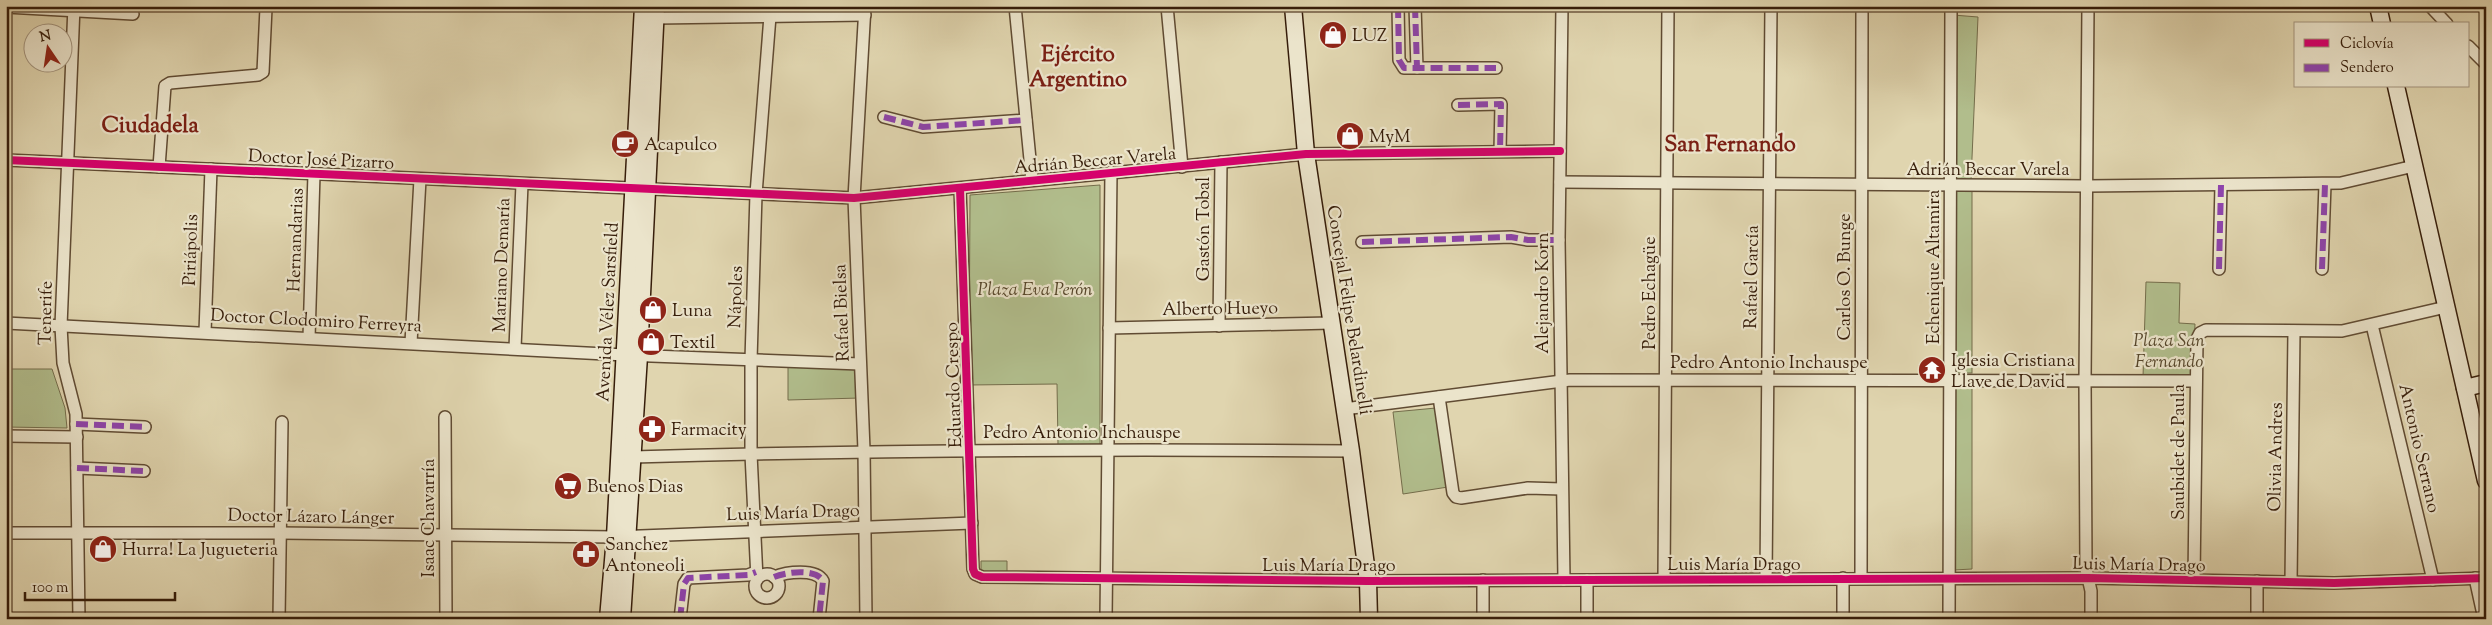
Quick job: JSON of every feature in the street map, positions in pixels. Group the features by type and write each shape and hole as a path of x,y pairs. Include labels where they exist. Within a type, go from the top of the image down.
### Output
{"main road":[{"name":"Avenida Vélez Sarsfield","path":"622,619 621,536 640,189 643,6"},
{"name":"Concejal Felipe Belardinelli","path":"1292,6 1306,154 1351,451 1368,581 1369,619"},
{"path":"2378,6 2382,22"},
{"name":"Avenida Vélez Sarsfield","path":"640,189 656,12"},
{"path":"2396,88 2446,307 2475,386 2486,435"},
{"name":"Avenida Vélez Sarsfield","path":"608,619 633,457 632,356"},
{"path":"2475,386 2486,481"}],"street":[{"path":"1015,6 1032,180"},
{"path":"1167,6 1182,167"},
{"path":"1398,6 1400,64 1404,68 1496,68"},
{"path":"1415,6 1417,68"},
{"name":"Alejandro Korn","path":"1562,6 1559,240 1564,580"},
{"name":"Pedro Echagüe","path":"1664,579 1668,6"},
{"name":"Rafael García","path":"1766,579 1771,6"},
{"name":"Carlos O. Bunge","path":"1860,578 1862,6"},
{"name":"Echenique Altamira","path":"1949,619 1951,6"},
{"path":"2088,6 2085,381 2086,569 2091,619"},
{"path":"2430,6 2445,22"},
{"path":"6,7 74,8 133,14"},
{"name":"Tenerife","path":"74,8 61,326 63,363 74,401 77,437 79,619"},
{"path":"159,167 165,86 170,83 258,76 264,69 266,8"},
{"path":"656,12 770,16 865,10"},
{"name":"Rafael Bielsa","path":"865,10 854,198 864,450 866,619"},
{"name":"Nápoles","path":"770,16 756,194 751,360 751,454 756,575 754,586 757,594 769,598 778,591 779,583 774,576"},
{"path":"2470,48 2486,64"},
{"path":"1458,105 1501,104 1500,151"},
{"path":"884,117 923,127 1026,120"},
{"name":"Adrián Beccar Varela","path":"640,189 854,198 1306,154 1560,151"},
{"name":"Doctor José Pizarro","path":"6,160 640,189"},
{"name":"Gastón Tobal","path":"1219,326 1221,162"},
{"name":"Adrián Beccar Varela","path":"1560,182 1862,186 2325,184 2357,180 2414,166"},
{"name":"Piriápolis","path":"205,332 210,169"},
{"path":"1106,619 1111,172"},
{"name":"Hernandarias","path":"309,338 314,174"},
{"path":"411,343 420,179"},
{"name":"Mariano Demaría","path":"515,348 522,184"},
{"path":"2322,269 2325,184"},
{"path":"2219,269 2221,185"},
{"name":"Eduardo Crespo","path":"960,188 973,569 975,574 982,577"},
{"path":"1362,242 1511,237 1528,240 1559,240"},
{"path":"2294,331 2342,331 2446,307"},
{"name":"Doctor Clodomiro Ferreyra","path":"6,322 515,348 632,356"},
{"name":"Alberto Hueyo","path":"1109,328 1331,323"},
{"name":"Antonio Serrano","path":"2372,325 2433,580"},
{"name":"Saubidet de Paula","path":"2194,580 2197,339 2200,333 2206,330 2294,331"},
{"name":"Olivia Andres","path":"2291,582 2294,331"},
{"path":"632,356 860,364"},
{"name":"Pedro Antonio Inchauspe","path":"1344,409 1560,380 1768,379 2196,382"},
{"path":"1439,397 1453,493 1456,497 1461,498 1528,488 1562,489"},
{"name":"Isaac Chavarría","path":"445,417 446,619"},
{"path":"279,619 282,422"},
{"path":"76,424 144,427"},
{"path":"6,436 77,437"},
{"name":"Pedro Antonio Inchauspe","path":"633,457 864,450 1351,451"},
{"path":"77,468 144,471"},
{"name":"Luis María Drago","path":"621,536 972,523"},
{"name":"Doctor Lázaro Lánger","path":"6,533 621,536"},
{"path":"680,619 684,584 688,578 815,573 820,575 822,581 819,619"},
{"name":"Luis María Drago","path":"982,577 1368,581 1950,577 2291,582 2480,578"},
{"path":"1843,578 1843,619"},
{"path":"2480,578 2484,619"},
{"path":"1482,580 1483,619"},
{"path":"1586,580 1587,619"},
{"path":"2257,581 2257,619"}],"green space":[{"path":"1953,15 1978,17 1971,181 1955,181"},
{"name":"Plaza Eva Perón","path":"1100,185 1100,445 1058,445 1057,384 969,385 970,195"},
{"path":"1954,189 1972,189 1972,373 1954,373"},
{"name":"Plaza San Fernando","path":"2146,282 2180,283 2179,323 2195,324 2193,378 2143,377"},
{"path":"860,364 860,398 788,400 788,366"},
{"path":"6,369 52,369 65,408 67,428 6,427"},
{"path":"1954,387 1972,387 1972,569 1954,570"},
{"path":"1436,408 1448,487 1403,494 1393,412"},
{"path":"981,561 1007,561 1007,575 981,574"}],"marked path":[{"path":"1398,6 1399,60 1404,68 1496,68"},
{"path":"1415,6 1417,68"},
{"path":"1458,105 1501,104 1500,151"},
{"path":"884,117 923,127 1026,120"},
{"path":"2322,269 2325,184"},
{"path":"2219,269 2221,185"},
{"path":"1362,242 1511,237 1528,240 1559,240"},
{"path":"76,424 145,427"},
{"path":"77,468 144,471"},
{"path":"680,619 684,584 688,578 748,575 756,572"},
{"path":"774,577 800,572 814,574 819,577 823,581 819,619"}],"cycle path":[{"path":"6,160 854,198 1306,154 1560,151"},
{"path":"960,188 973,569 975,574 982,577 1368,581 2088,578 2334,583 2486,578"}],"place":[{"name":"LUZ","path":"1333,35"},
{"name":"MyM","path":"1350,136"},
{"name":"Acapulco","path":"625,144"},
{"name":"Luna","path":"653,310"},
{"name":"Textil","path":"651,342"},
{"name":"Iglesia Cristiana Llave de David","path":"1932,370"},
{"name":"Farmacity","path":"652,429"},
{"name":"Buenos Dias","path":"568,486"},
{"name":"Hurra! La Jugueteria","path":"103,549"},
{"name":"Sanchez Antoneoli","path":"586,554"}],"district":[{"name":"Ejército Argentino","path":"1078,66"},
{"name":"Ciudadela","path":"150,124"},
{"name":"San Fernando","path":"1730,143"}]}
